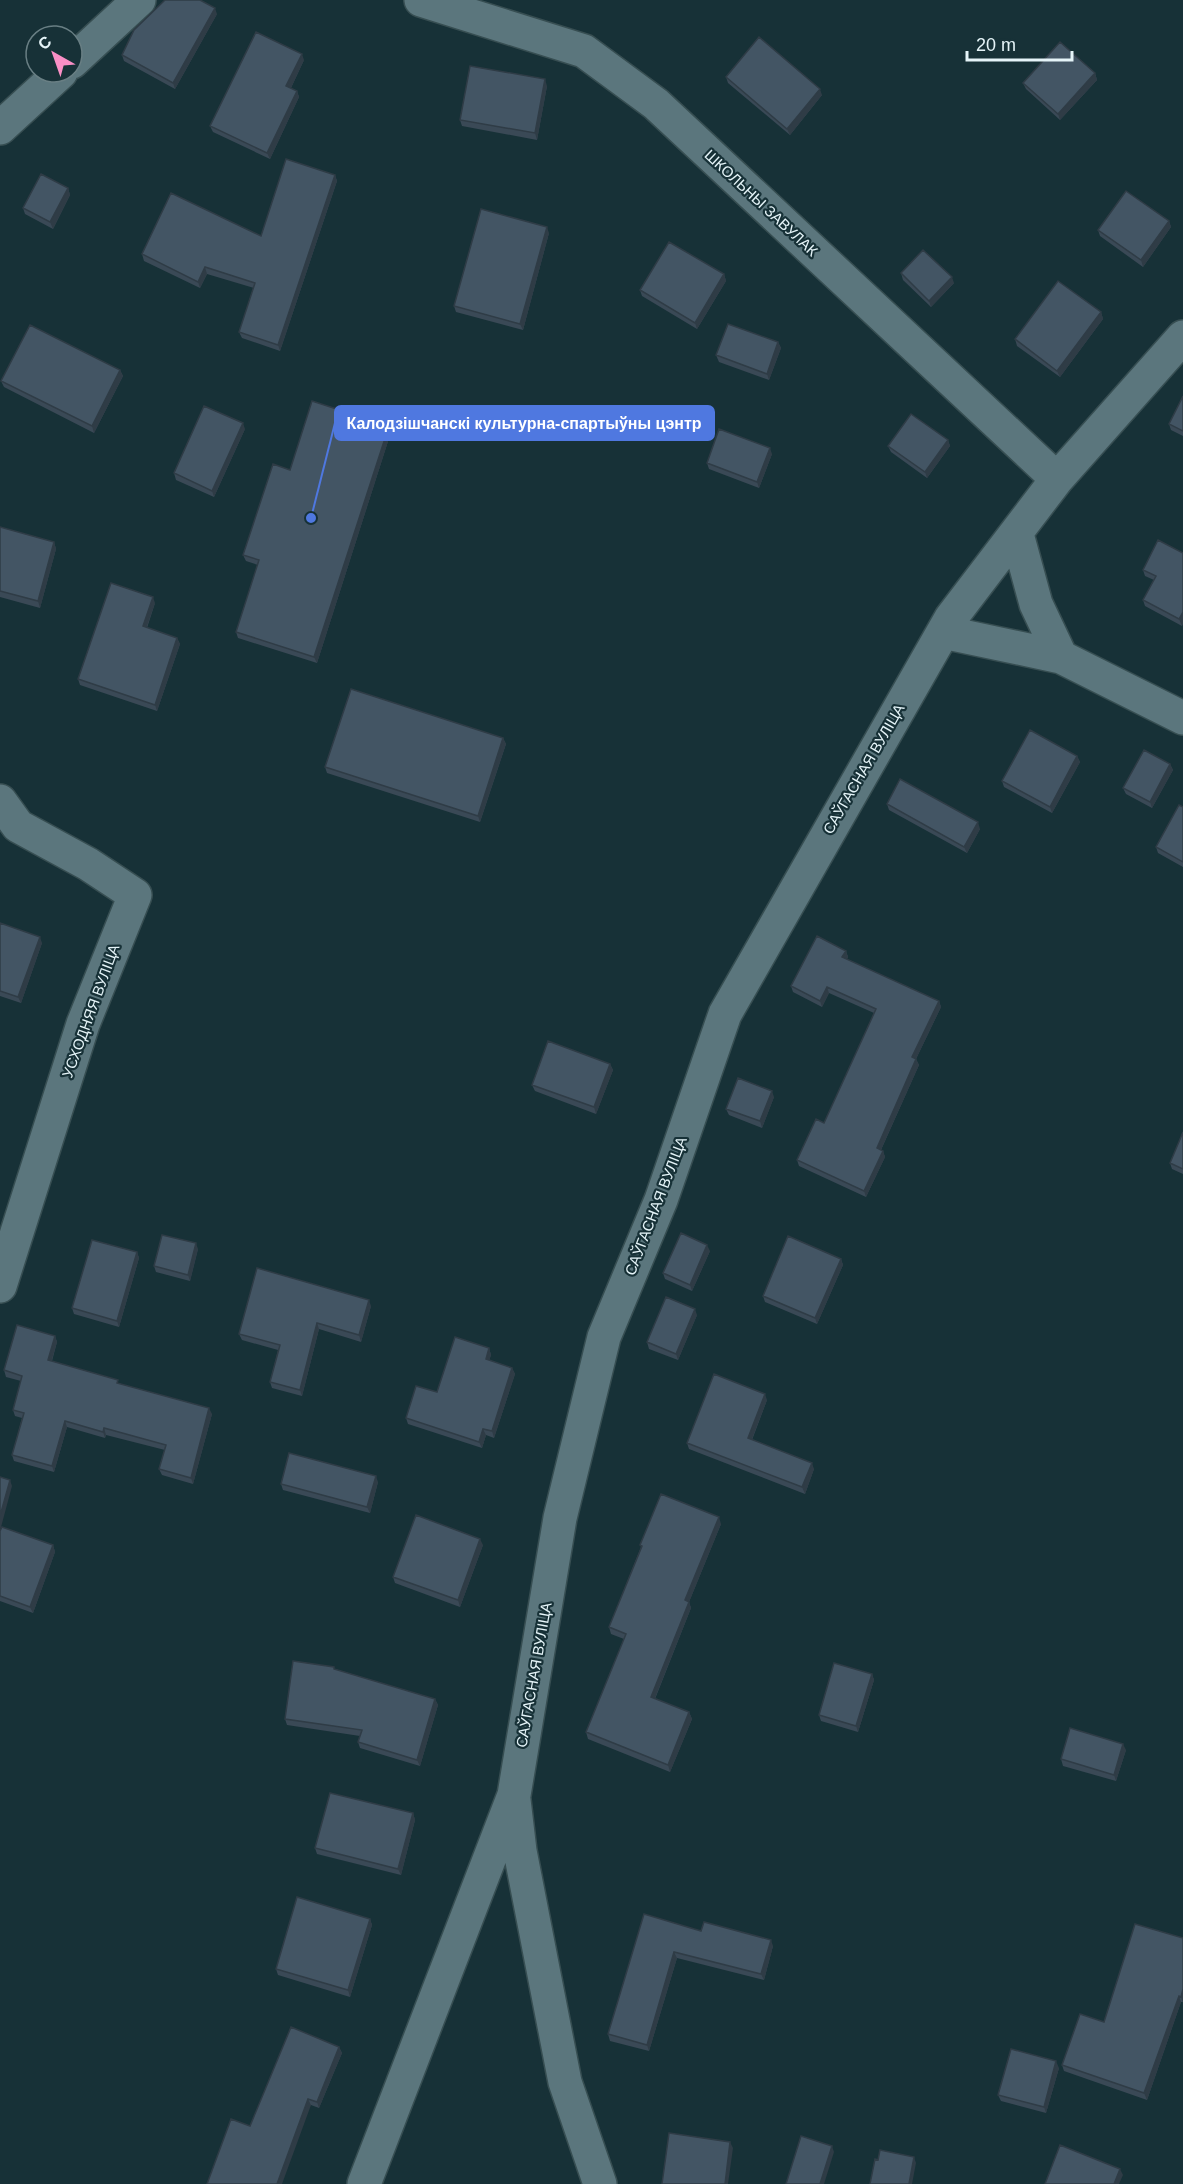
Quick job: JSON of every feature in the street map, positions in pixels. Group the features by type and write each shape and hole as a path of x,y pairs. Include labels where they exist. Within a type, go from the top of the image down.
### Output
{"street":[{"path":"84,51 139,0"},
{"name":"ШКОЛЬНЫ ЗАВУЛАК","path":"421,0 584,51 656,104 1057,478"},
{"path":"0,128 48,84"},
{"name":"САЎГАСНАЯ ВУЛІЦА","path":"364,2184 514,1795 560,1518 604,1337 661,1200 725,1014 951,618 1017,534 1057,478 1183,337"},
{"path":"1017,534 1036,604 1061,657"},
{"path":"943,632 1061,657 1183,718"},
{"name":"УСХОДНЯЯ ВУЛІЦА","path":"0,801 18,826 88,864 135,895 83,1024 0,1286"},
{"path":"514,1795 520,1851 565,2082 600,2184"}],"building":[{"path":"165,0 200,0 215,8 173,83 122,55 134,30"},
{"path":"256,32 302,54 286,86 297,91 267,153 210,126"},
{"path":"759,37 820,89 787,129 726,77"},
{"path":"1060,42 1095,73 1058,114 1023,83"},
{"path":"470,66 545,79 535,133 460,120"},
{"path":"286,159 335,175 278,345 239,332 255,283 205,267 198,282 142,254 171,193 261,236"},
{"path":"41,174 68,188 50,222 23,208"},
{"path":"1126,191 1169,221 1141,260 1098,230"},
{"path":"481,209 547,227 520,324 454,306"},
{"path":"669,242 724,274 695,323 640,290"},
{"path":"923,250 952,277 929,301 901,273"},
{"path":"1058,281 1101,312 1057,371 1015,339"},
{"path":"728,324 778,342 767,374 716,355"},
{"path":"30,325 120,370 92,426 1,381"},
{"path":"1183,396 1183,431 1169,424"},
{"path":"312,401 389,426 314,657 236,632 259,560 243,555 273,464 290,470"},
{"path":"204,406 243,423 212,491 174,473"},
{"path":"911,414 948,440 925,472 888,446"},
{"path":"719,429 770,448 757,482 707,463"},
{"path":"0,527 54,542 38,601 0,591"},
{"path":"1158,540 1183,553 1183,612 1179,619 1143,600 1156,576 1143,570"},
{"path":"111,583 153,597 143,626 177,638 155,705 78,679"},
{"path":"351,689 503,738 478,816 325,767"},
{"path":"1030,730 1077,756 1050,807 1002,781"},
{"path":"1144,750 1170,764 1150,802 1123,788"},
{"path":"900,779 978,822 964,847 887,804"},
{"path":"1179,805 1183,807 1183,862 1156,847"},
{"path":"0,923 40,937 18,997 0,991"},
{"path":"817,936 846,951 842,957 939,1001 912,1057 916,1059 877,1148 883,1151 864,1191 797,1160 816,1119 824,1123 876,1009 827,987 820,1001 791,986"},
{"path":"548,1041 610,1064 594,1107 532,1085"},
{"path":"738,1078 772,1091 760,1121 726,1109"},
{"path":"1183,1132 1183,1169 1170,1163"},
{"path":"681,1233 707,1245 690,1285 663,1273"},
{"path":"162,1235 196,1243 188,1275 154,1266"},
{"path":"788,1236 841,1259 815,1318 763,1296"},
{"path":"92,1240 137,1252 117,1321 72,1308"},
{"path":"257,1268 369,1300 359,1335 317,1323 300,1390 270,1382 280,1345 239,1334"},
{"path":"666,1297 695,1309 676,1354 647,1342"},
{"path":"17,1325 55,1336 48,1360 118,1380 117,1383 209,1408 191,1478 159,1469 166,1445 104,1428 103,1432 65,1421 52,1466 12,1455 24,1413 13,1410 22,1376 4,1370"},
{"path":"455,1337 489,1348 486,1359 512,1368 492,1431 483,1429 479,1442 406,1418 416,1386 437,1392"},
{"path":"714,1374 765,1394 748,1438 812,1463 802,1487 687,1443"},
{"path":"289,1453 376,1476 367,1507 281,1484"},
{"path":"0,1477 10,1480 0,1516"},
{"path":"661,1494 719,1517 685,1600 689,1602 651,1697 689,1712 668,1765 586,1732 626,1634 609,1627"},
{"path":"416,1515 480,1539 458,1600 393,1577"},
{"path":"2,1527 53,1545 30,1607 0,1596 0,1531"},
{"path":"293,1661 334,1667 334,1669 435,1699 417,1760 358,1742 362,1730 285,1719"},
{"path":"834,1663 872,1674 856,1726 819,1715"},
{"path":"1070,1728 1123,1744 1114,1775 1061,1759"},
{"path":"330,1793 413,1813 398,1869 315,1848"},
{"path":"297,1897 370,1919 348,1990 276,1969"},
{"path":"644,1914 701,1931 704,1922 771,1940 761,1974 674,1952 647,2045 608,2034"},
{"path":"1135,1924 1183,1938 1181,1997 1179,1996 1144,2093 1062,2065 1080,2014 1104,2022"},
{"path":"291,2027 339,2047 317,2102 308,2099 277,2184 207,2184 231,2119 250,2126"},
{"path":"1011,2049 1056,2061 1044,2107 998,2095"},
{"path":"669,2133 730,2142 725,2184 662,2184"},
{"path":"801,2136 832,2146 820,2184 786,2184"},
{"path":"1060,2145 1120,2169 1114,2184 1045,2184"},
{"path":"880,2150 914,2157 909,2184 870,2184 875,2159 878,2160"}],"place":[{"name":"Калодзішчанскі культурна-спартыўны цэнтр","path":"311,518"}]}
